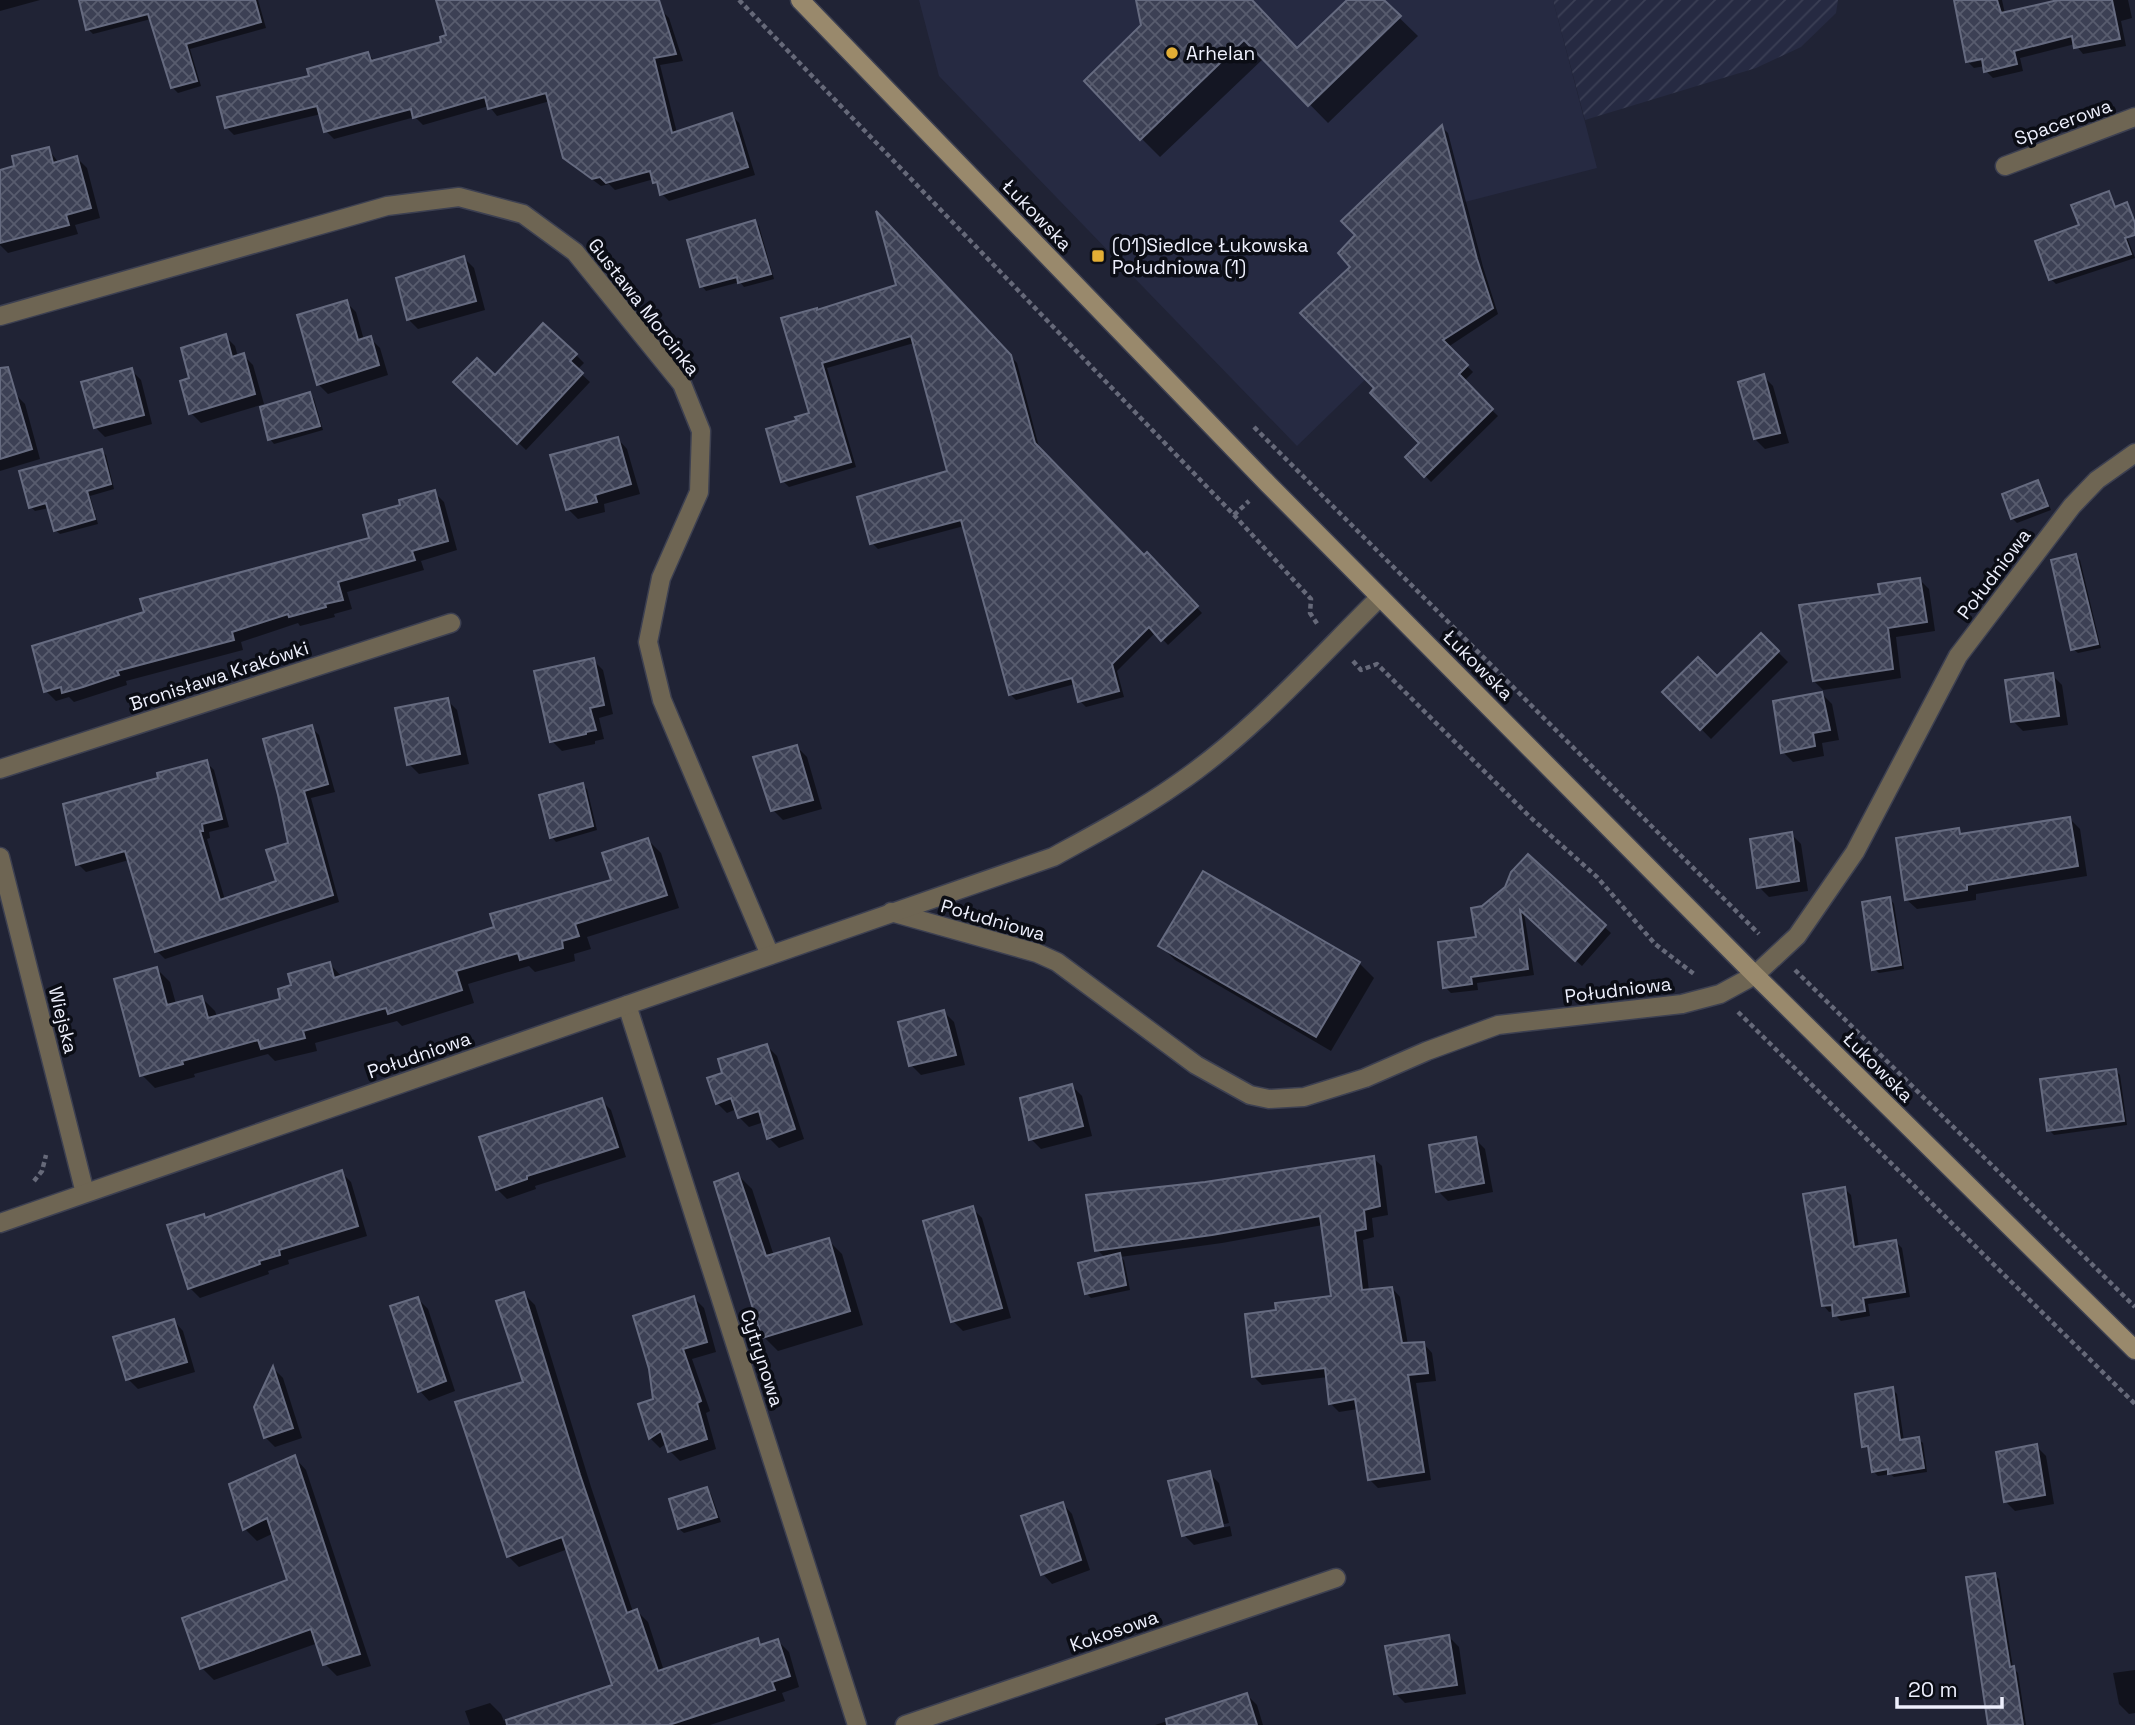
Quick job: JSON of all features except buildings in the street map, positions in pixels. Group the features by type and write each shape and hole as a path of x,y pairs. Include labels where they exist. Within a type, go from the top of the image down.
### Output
{"main road":[{"name":"Łukowska","path":"800,0 1380,597 1755,975 2135,1350"}],"street":[{"name":"Spacerowa","path":"2005,166 2135,117"},
{"name":"Gustawa Morcinka","path":"0,316 387,206 459,197 523,214 575,252 681,384 701,431 699,492 661,578 648,642 662,700 771,955"},
{"name":"Południowa","path":"891,912 1037,953 1057,962 1196,1065 1250,1095 1269,1099 1304,1097 1365,1078 1427,1051 1498,1025 1682,1004 1720,994 1755,975 1797,936 1855,852 1958,656 2072,506 2097,480 2135,453"},
{"name":"Południowa","path":"0,1223 1053,857 1178,784 1236,738 1380,597"},
{"name":"Bronisława Krakówki","path":"0,769 451,623"},
{"name":"Wiejska","path":"0,857 85,1193"},
{"name":"Cytrynowa","path":"626,1004 857,1725"},
{"name":"Kokosowa","path":"905,1725 1336,1578"}],"path":[{"path":"739,0 1234,515 1311,599 1310,613 1314,620"},
{"path":"1253,426 2135,1307"},
{"path":"1353,662 1361,670 1377,664 1530,817 1597,877 1655,944 1720,994 2135,1404"},
{"path":"26,1190 42,1171 46,1157 45,1145 71,1138"}],"shaded area":[{"path":"919,0 1553,0 1597,168 1465,202 1482,266 1297,446 939,76"},
{"path":"1553,0 1838,0 1836,13 1801,47 1756,68 1585,120"}],"place":[{"name":"Arhelan","path":"1172,53"},
{"name":"(01)Siedlce Łukowska Południowa (1)","path":"1098,256"}]}
